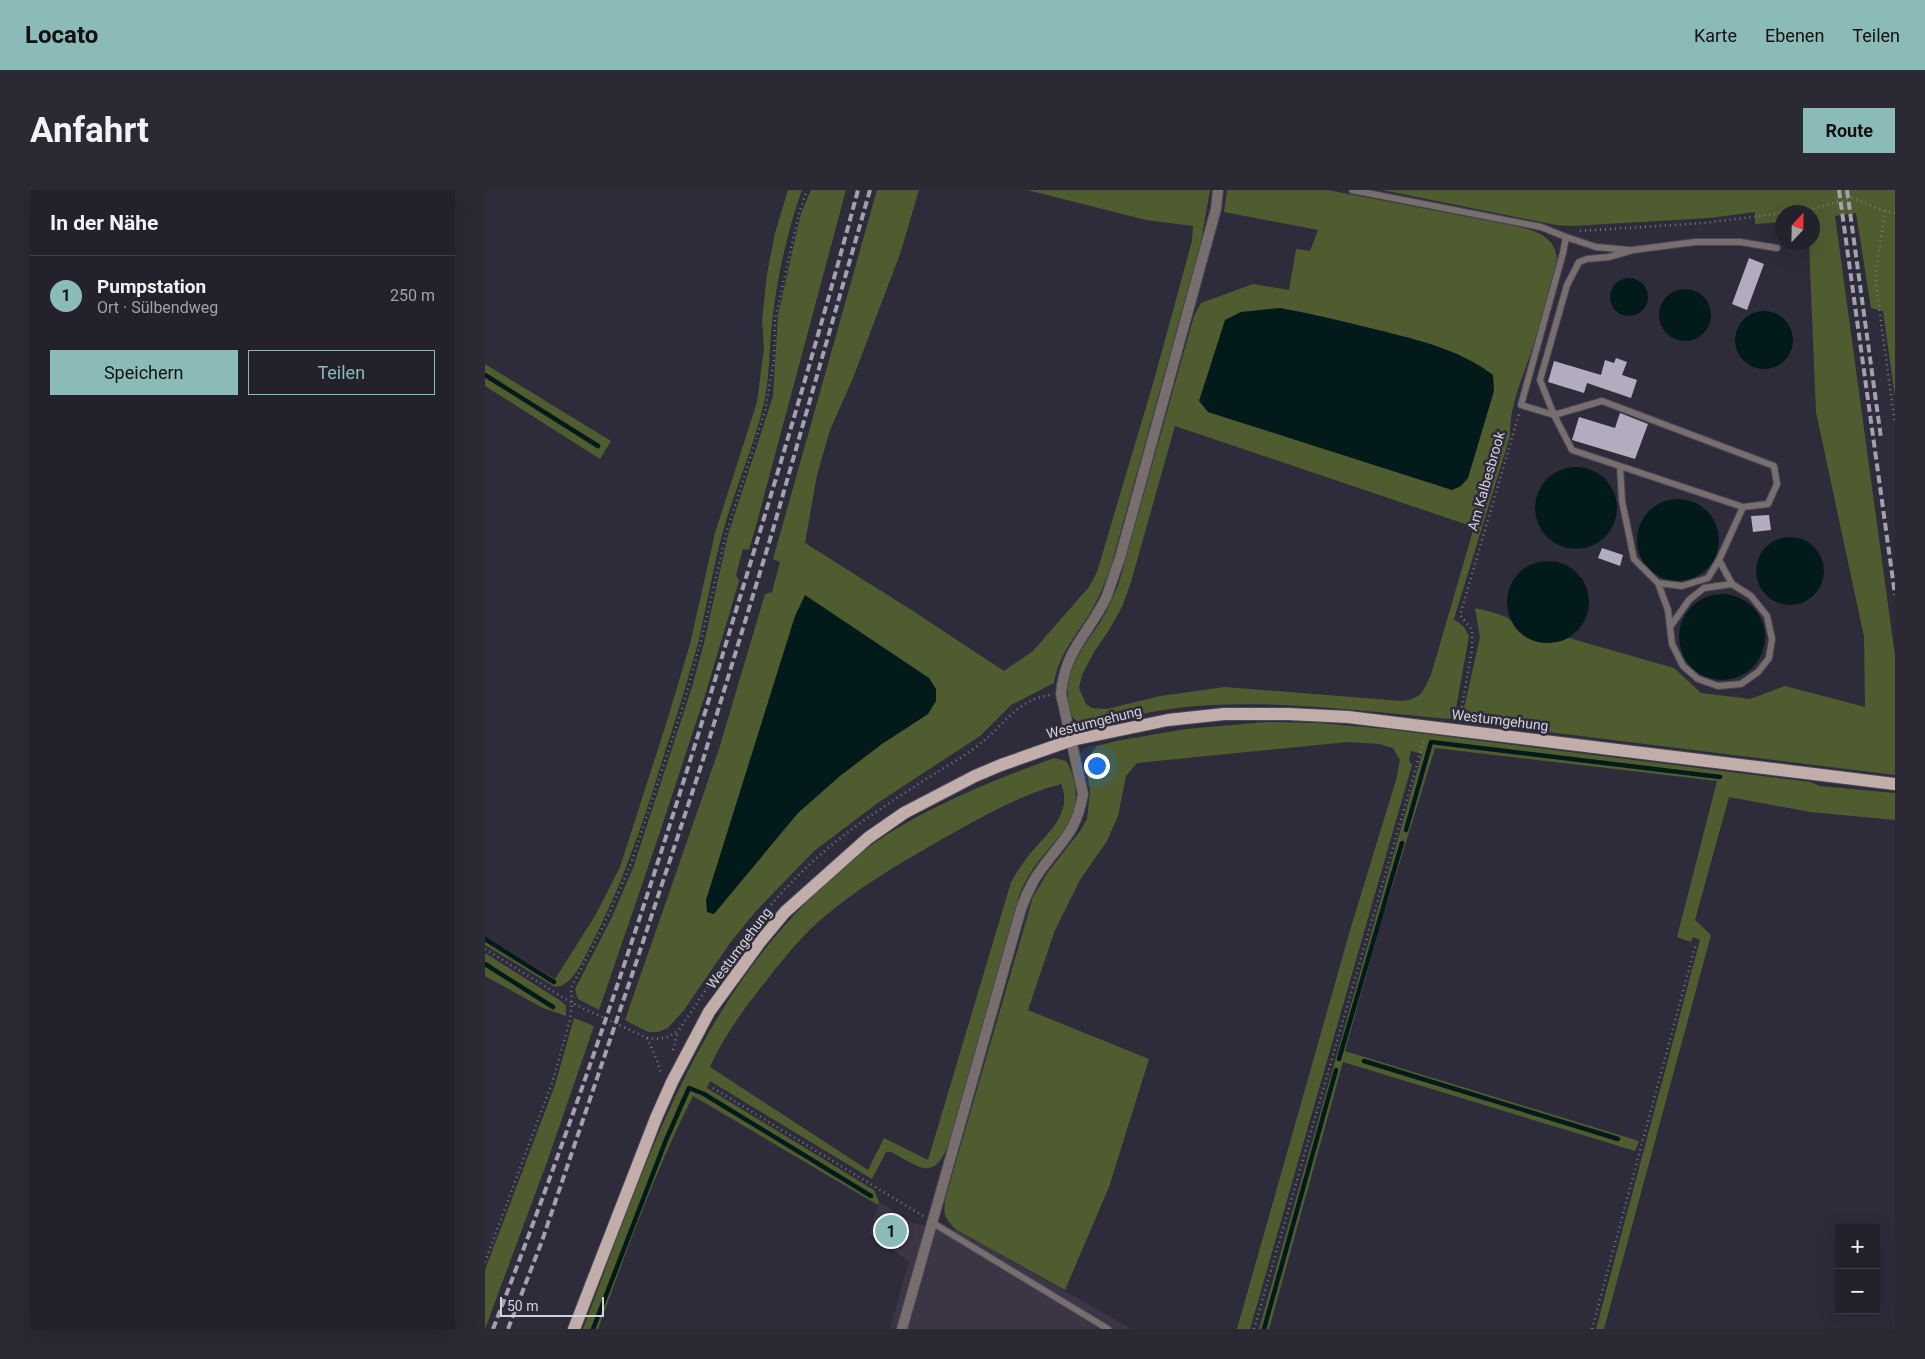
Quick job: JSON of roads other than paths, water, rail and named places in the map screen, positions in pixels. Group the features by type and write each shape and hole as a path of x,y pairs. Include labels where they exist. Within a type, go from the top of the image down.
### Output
{"main road":[{"name":"Westumgehung","path":"574,1329 639,1159 679,1066 709,1012 754,950 785,912 868,838 904,813 975,776 1001,765 1071,740 1168,720 1224,714 1307,714 1428,726 1895,784"}],"street":[{"path":"902,1329 1021,909 1034,880 1065,841 1077,822 1081,808 1083,794 1061,694 1062,678 1067,662 1078,641 1092,623 1106,597 1120,558 1216,209 1217,190"}],"lane":[{"path":"1352,190 1541,227 1566,238 1596,247 1633,250"},
{"path":"1566,238 1521,405 1554,415 1602,401 1775,466 1777,484 1768,504 1743,507 1572,450 1554,415 1540,380 1567,285 1579,262 1587,259 1609,257 1633,250 1695,242 1740,242 1775,248"},
{"path":"1621,466 1622,501 1634,559 1659,583 1668,610 1672,644 1683,666 1698,680 1718,686 1741,684 1759,672 1769,658 1772,640 1767,616 1751,596 1732,584 1719,560"},
{"path":"1659,583 1682,586 1708,578 1719,560 1743,507"},
{"path":"1670,626 1689,600 1704,588 1732,584"},
{"path":"933,1223 1108,1329"}],"waterway":[{"path":"485,375 598,446"},
{"path":"1406,830 1431,742 1720,777"},
{"path":"1339,1059 1402,843"},
{"path":"485,939 554,982"},
{"path":"485,964 553,1007"},
{"path":"1364,1061 1618,1139"},
{"path":"1264,1329 1336,1070"},
{"path":"593,1329 666,1140 689,1088 704,1094 871,1196"}],"railway":[{"path":"493,1329 559,1153 621,975 679,797 782,458 858,190"},
{"path":"508,1329 542,1241 702,763 772,533 870,190"},
{"path":"1839,190 1895,595"},
{"path":"1847,190 1881,438"}],"place":[{"name":"Pumpstation","path":"891,1231"}]}
